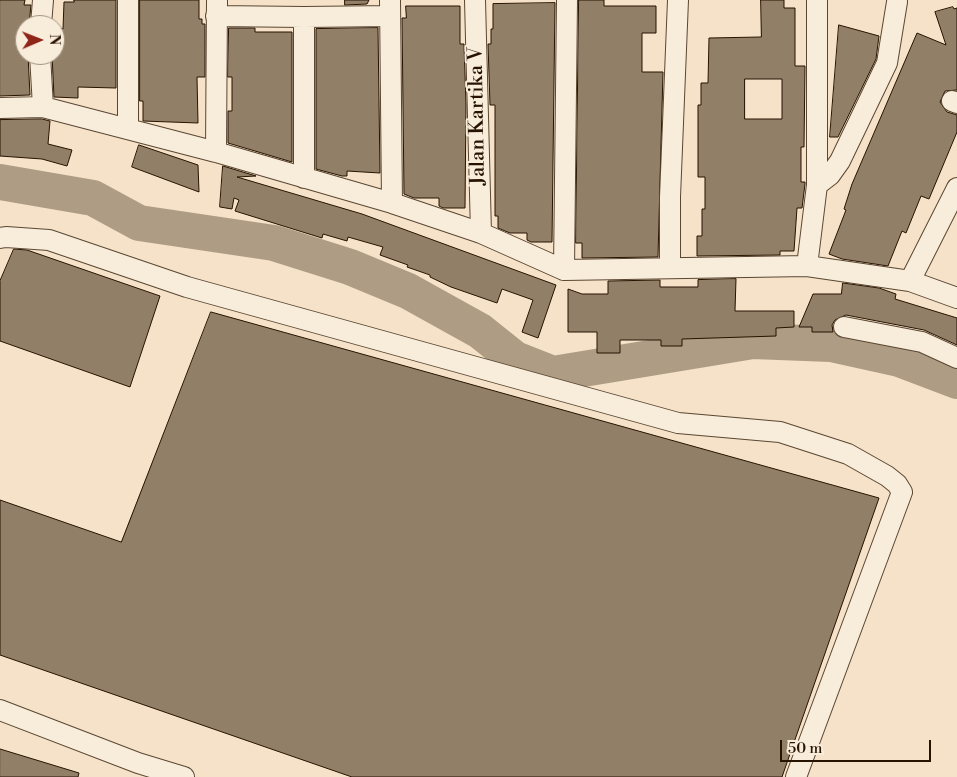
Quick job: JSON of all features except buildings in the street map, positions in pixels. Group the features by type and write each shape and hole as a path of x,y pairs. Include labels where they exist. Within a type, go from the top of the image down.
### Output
{"street":[{"path":"42,15 43,0"},
{"path":"128,0 128,128"},
{"name":"Jalan Kartika V","path":"475,0 482,233"},
{"path":"564,270 567,0"},
{"path":"670,268 670,197 678,0"},
{"path":"807,266 817,185 817,0"},
{"path":"817,185 830,175 840,161 887,63 897,1"},
{"path":"216,152 216,8 304,17 390,8 392,202"},
{"path":"304,17 304,178"},
{"path":"41,65 43,108"},
{"path":"0,108 43,108 128,128 392,202 482,233 564,270 807,266 910,281 957,298"},
{"path":"910,281 955,196"},
{"path":"0,238 49,240 187,287 678,424 780,432 848,454 887,476 897,484 902,492 796,777"},
{"path":"844,328 922,342 957,358"},
{"path":"0,710 138,763 184,777"}],"waterway":[{"path":"0,182 93,198 139,223 274,243 350,267 408,291 480,331 515,359 553,374 753,341 831,344 899,359 957,381"}]}
